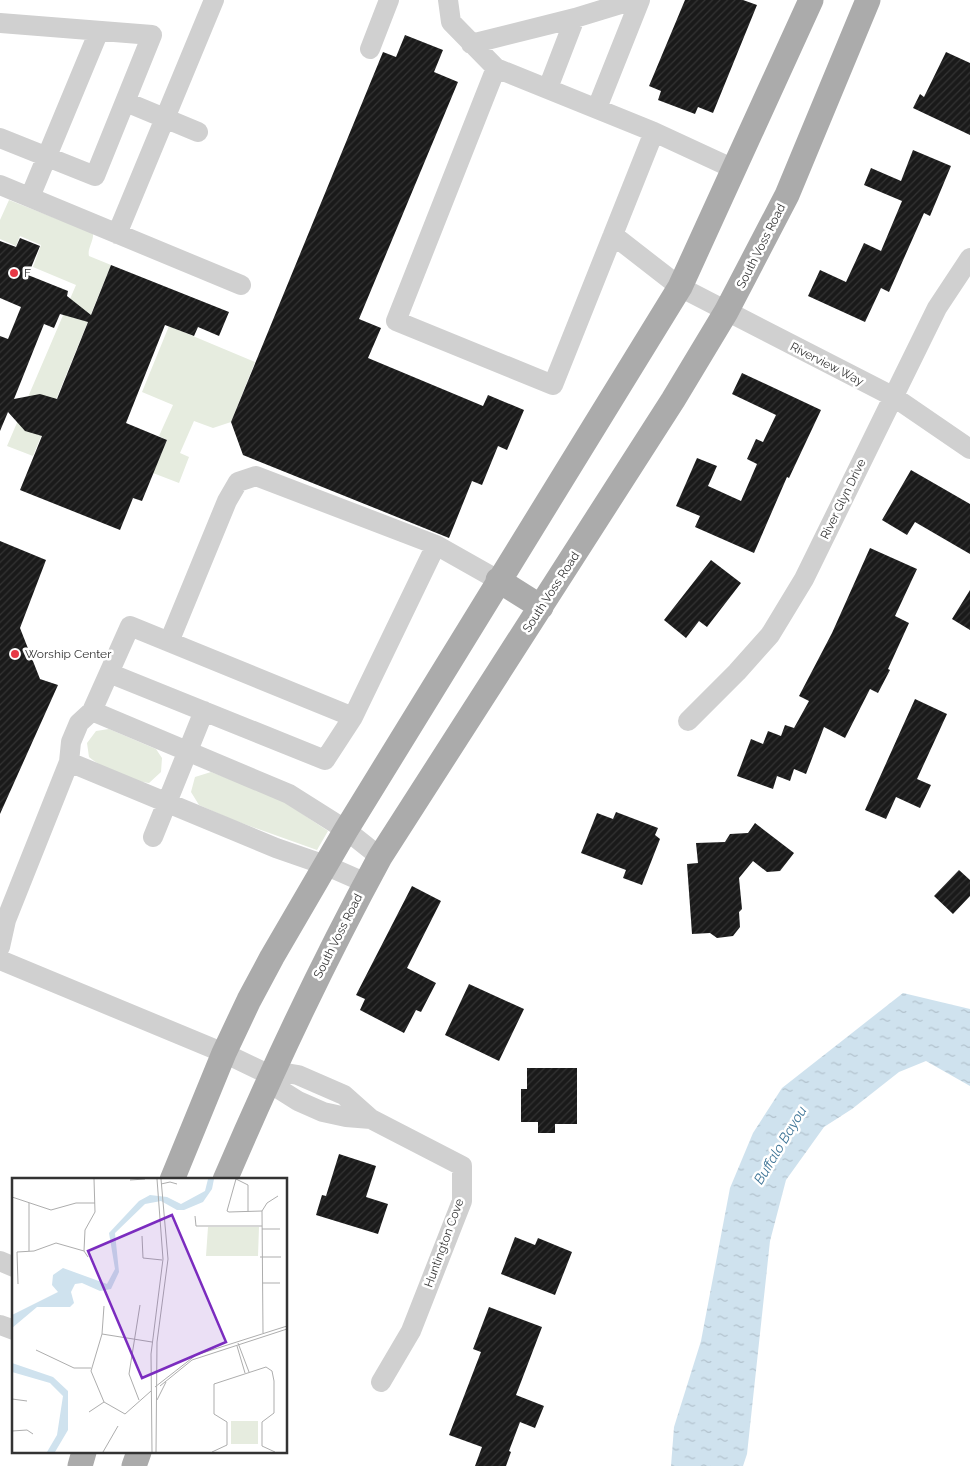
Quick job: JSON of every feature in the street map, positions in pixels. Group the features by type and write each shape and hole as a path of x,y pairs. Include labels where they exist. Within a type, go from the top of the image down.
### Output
{"main road":[{"path":"173,1178 224,1053 249,1000 346,830 498,580 680,287 811,0"},
{"name":"South Voss Road","path":"226,1178 270,1075 338,936 380,856 668,408 726,312 787,195 868,0"},
{"path":"498,580 541,607"},
{"path":"134,1466 138,1454"}],"street":[{"path":"117,234 214,0"},
{"path":"370,49 389,0"},
{"path":"448,0 451,22 496,68 654,132 734,169"},
{"path":"472,44 575,18 634,0"},
{"path":"597,108 640,0"},
{"path":"548,88 575,18"},
{"path":"0,23 152,35 95,176 0,138"},
{"path":"30,197 99,31"},
{"path":"496,68 396,321 553,385 654,132"},
{"path":"126,102 198,132"},
{"path":"0,185 241,285"},
{"name":"Riverview Way","path":"613,235 680,287 894,397 970,449"},
{"name":"River Glyn Drive","path":"688,721 737,672 770,635 804,580 937,308 970,258"},
{"path":"169,642 227,501 238,482 256,476 436,545 498,580"},
{"path":"109,673 325,760 353,717 436,545"},
{"path":"0,947 10,912 69,762 71,742 79,723 92,711 130,626 353,717"},
{"path":"92,711 289,794 346,830 380,856"},
{"path":"153,837 204,711"},
{"path":"69,762 276,848 326,865 366,883"},
{"name":"Huntington Cove","path":"0,960 224,1053 270,1075 298,1074 344,1095 371,1119 462,1166 462,1201 411,1331 381,1382"},
{"path":"0,1261 12,1266"},
{"path":"0,1325 12,1329"}],"shaded area":[{"path":"9,200 93,233 89,256 111,265 33,456 7,446 76,285 33,267 41,245 20,236 16,246 0,239 0,220"},
{"path":"169,326 255,362 231,422 213,428 194,421 180,453 189,457 179,483 153,473 167,440 159,436 173,405 142,392"},
{"path":"109,729 156,749 162,758 161,772 149,783 142,782 117,774 89,757 87,743 96,731"},
{"path":"211,772 280,799 328,831 317,850 233,820 199,805 191,792 195,777"}],"water":[{"name":"Buffalo Bayou","path":"903,993 970,1009 970,1086 926,1061 899,1072 852,1109 824,1127 786,1180 770,1241 747,1454 743,1466 671,1466 674,1427 701,1341 730,1188 753,1133 782,1088"}],"building":[{"path":"685,0 743,0 757,5 713,113 698,107 695,114 658,100 661,91 649,86"},
{"path":"405,35 443,50 434,72 458,82 359,319 381,328 368,358 483,406 488,395 524,410 507,450 498,446 482,485 472,481 449,538 243,455 231,422 383,52 396,57"},
{"path":"946,52 970,63 970,135 913,108 920,94 924,97"},
{"path":"913,150 951,166 930,216 924,213 889,292 881,288 865,322 808,296 820,270 846,282 864,243 881,251 902,201 864,185 871,168 901,181"},
{"path":"20,238 40,246 28,275 68,291 67,296 91,315 111,265 229,312 219,336 198,327 194,336 165,325 126,423 167,440 142,501 133,498 120,530 20,490 42,436 25,431 8,412 0,431 0,336 8,339 21,307 0,298 0,241 16,247","holes":["60,314 88,322 57,399 40,394 14,399 44,324 54,328"]},
{"path":"742,373 821,410 789,478 787,477 754,553 695,527 700,516 676,506 697,458 717,466 708,486 741,501 757,464 747,459 756,439 763,442 776,415 732,394"},
{"path":"911,470 970,504 970,554 915,522 907,535 882,520"},
{"name":"Worship Center","path":"0,541 46,560 20,628 40,679 58,685 0,814"},
{"path":"870,548 917,569 895,616 909,623 888,669 890,670 878,693 870,689 845,738 824,727 806,774 794,769 790,781 777,776 773,789 737,776 751,739 763,744 768,731 781,736 785,725 794,728 809,701 799,696 832,633"},
{"path":"711,560 741,583 707,627 699,621 686,638 664,620"},
{"path":"970,590 970,630 952,619"},
{"path":"915,699 947,714 917,779 931,785 920,808 896,797 886,819 865,810"},
{"path":"616,812 658,828 655,835 660,839 642,885 623,878 626,870 581,853 597,813 613,819"},
{"path":"755,823 794,853 780,871 767,872 753,861 739,878 742,909 739,912 740,927 733,936 717,938 710,933 692,934 687,864 698,863 696,843 725,842 730,834 748,833"},
{"path":"959,870 970,880 970,896 953,914 934,896"},
{"path":"412,886 441,901 407,968 436,983 421,1012 416,1010 404,1033 360,1010 365,999 356,995"},
{"path":"469,984 524,1009 499,1061 445,1035"},
{"path":"527,1068 577,1068 577,1124 555,1124 555,1133 538,1133 538,1122 521,1122 521,1089 527,1089"},
{"path":"339,1154 376,1166 366,1197 388,1204 378,1234 316,1215 322,1195 326,1196"},
{"path":"515,1237 535,1245 538,1238 572,1252 555,1295 501,1274"},
{"path":"489,1307 542,1327 516,1395 544,1406 535,1428 520,1422 509,1451 511,1452 506,1466 475,1466 482,1447 449,1435 481,1352 473,1349"}],"place":[{"name":"F","path":"14,273"},
{"name":"Worship Center","path":"15,654"}]}
